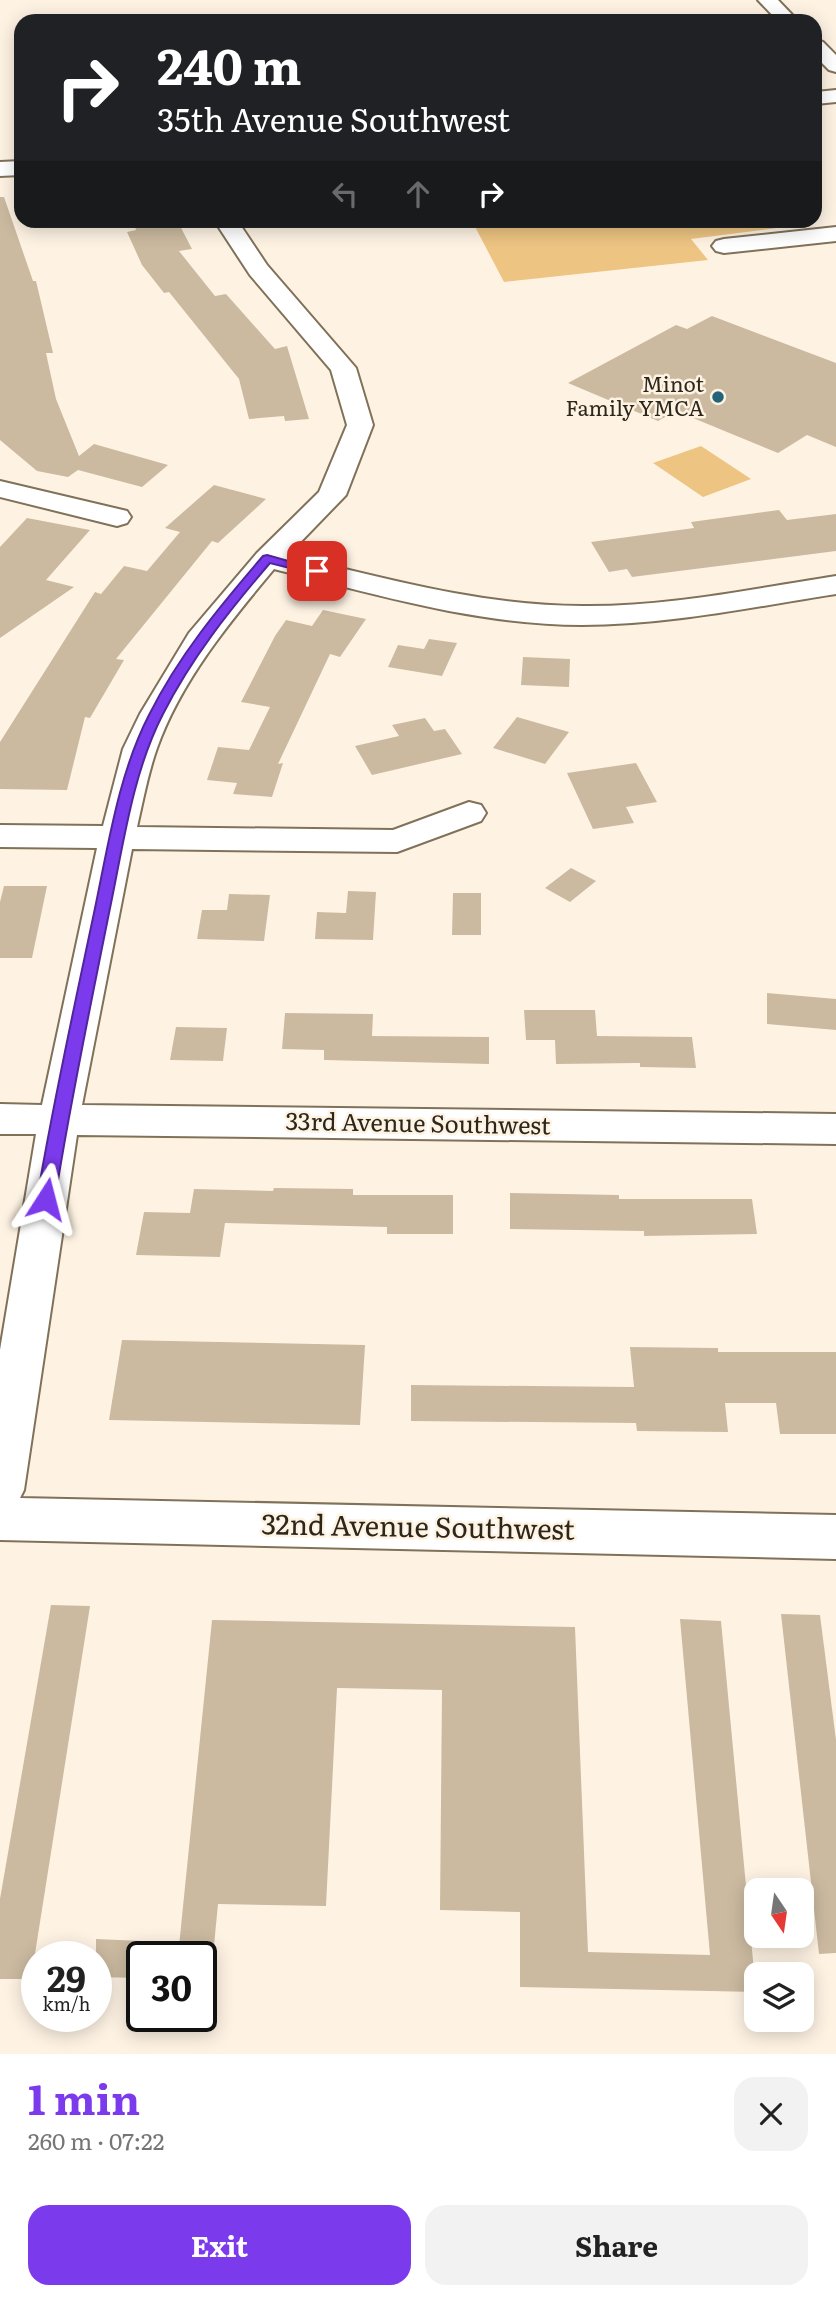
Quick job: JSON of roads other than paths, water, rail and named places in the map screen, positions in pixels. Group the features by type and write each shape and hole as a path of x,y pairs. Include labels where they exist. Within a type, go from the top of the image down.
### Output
{"street":[{"path":"767,0 782,14"},
{"path":"822,52 836,65"},
{"path":"0,1490 59,1120 117,837 140,750 156,714 204,633 267,559 332,495 360,425 343,368 258,271 230,228"},
{"path":"724,246 836,234"},
{"path":"0,489 117,517"},
{"path":"267,559 443,602 546,614 640,614 836,585"},
{"path":"0,836 397,841 469,813"},
{"name":"33rd Avenue Southwest","path":"0,1119 836,1129"},
{"name":"32nd Avenue Southwest","path":"0,1519 836,1537"}],"place":[{"name":"Minot Family YMCA","path":"718,397"}]}
